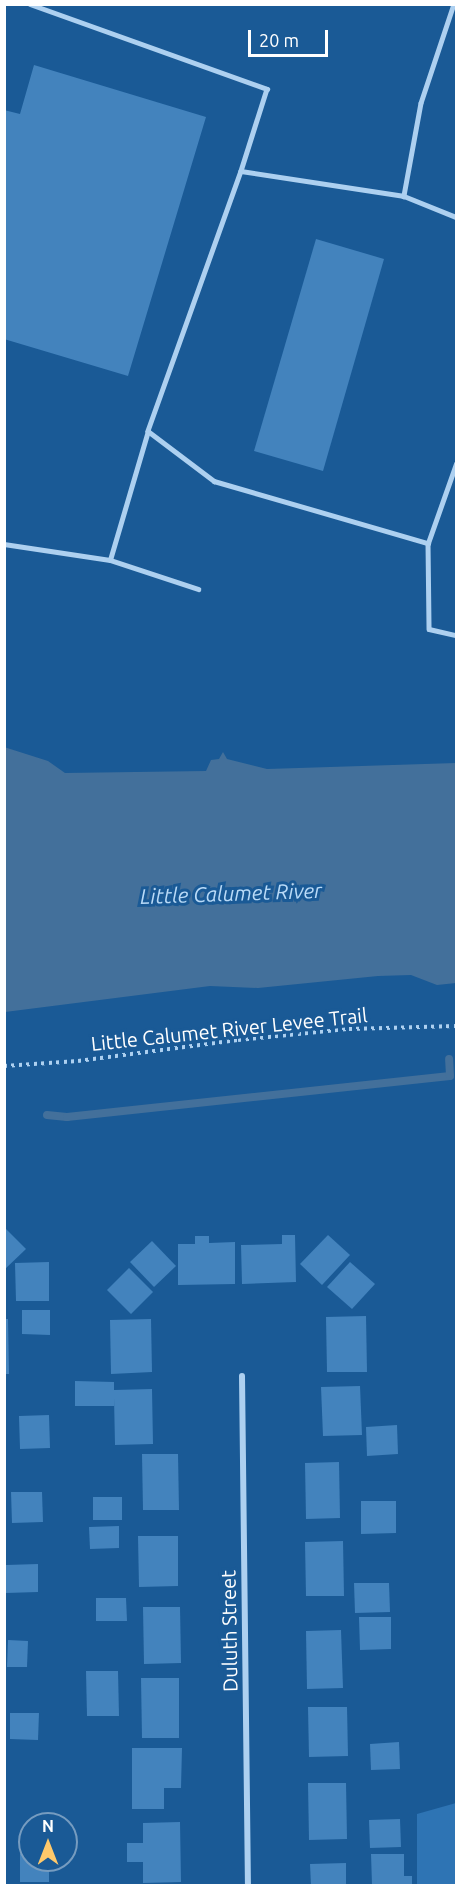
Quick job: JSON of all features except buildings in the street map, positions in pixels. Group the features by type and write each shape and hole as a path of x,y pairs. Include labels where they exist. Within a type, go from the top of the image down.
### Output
{"street":[{"name":"Duluth Street","path":"242,1376 248,1886"}],"lane":[{"path":"30,4 267,89 241,171 148,431 110,560"},
{"path":"404,196 421,102 454,4"},
{"path":"241,171 404,196 456,217"},
{"path":"148,431 214,481 428,543"},
{"path":"456,464 428,543 429,629 456,635"},
{"path":"4,544 110,560 198,589"}],"path":[{"name":"Little Calumet River Levee Trail","path":"4,1066 78,1061 238,1040 349,1029 456,1026"}],"shaded area":[{"path":"456,1803 456,1885 417,1885 417,1814"}],"water":[{"name":"Little Calumet River","path":"4,747 48,761 65,773 206,771 211,760 219,759 223,752 227,759 267,769 456,763 456,983 437,985 411,975 258,988 210,986 5,1012"}],"waterway":[{"path":"47,1115 67,1117 450,1076 449,1059"}]}
